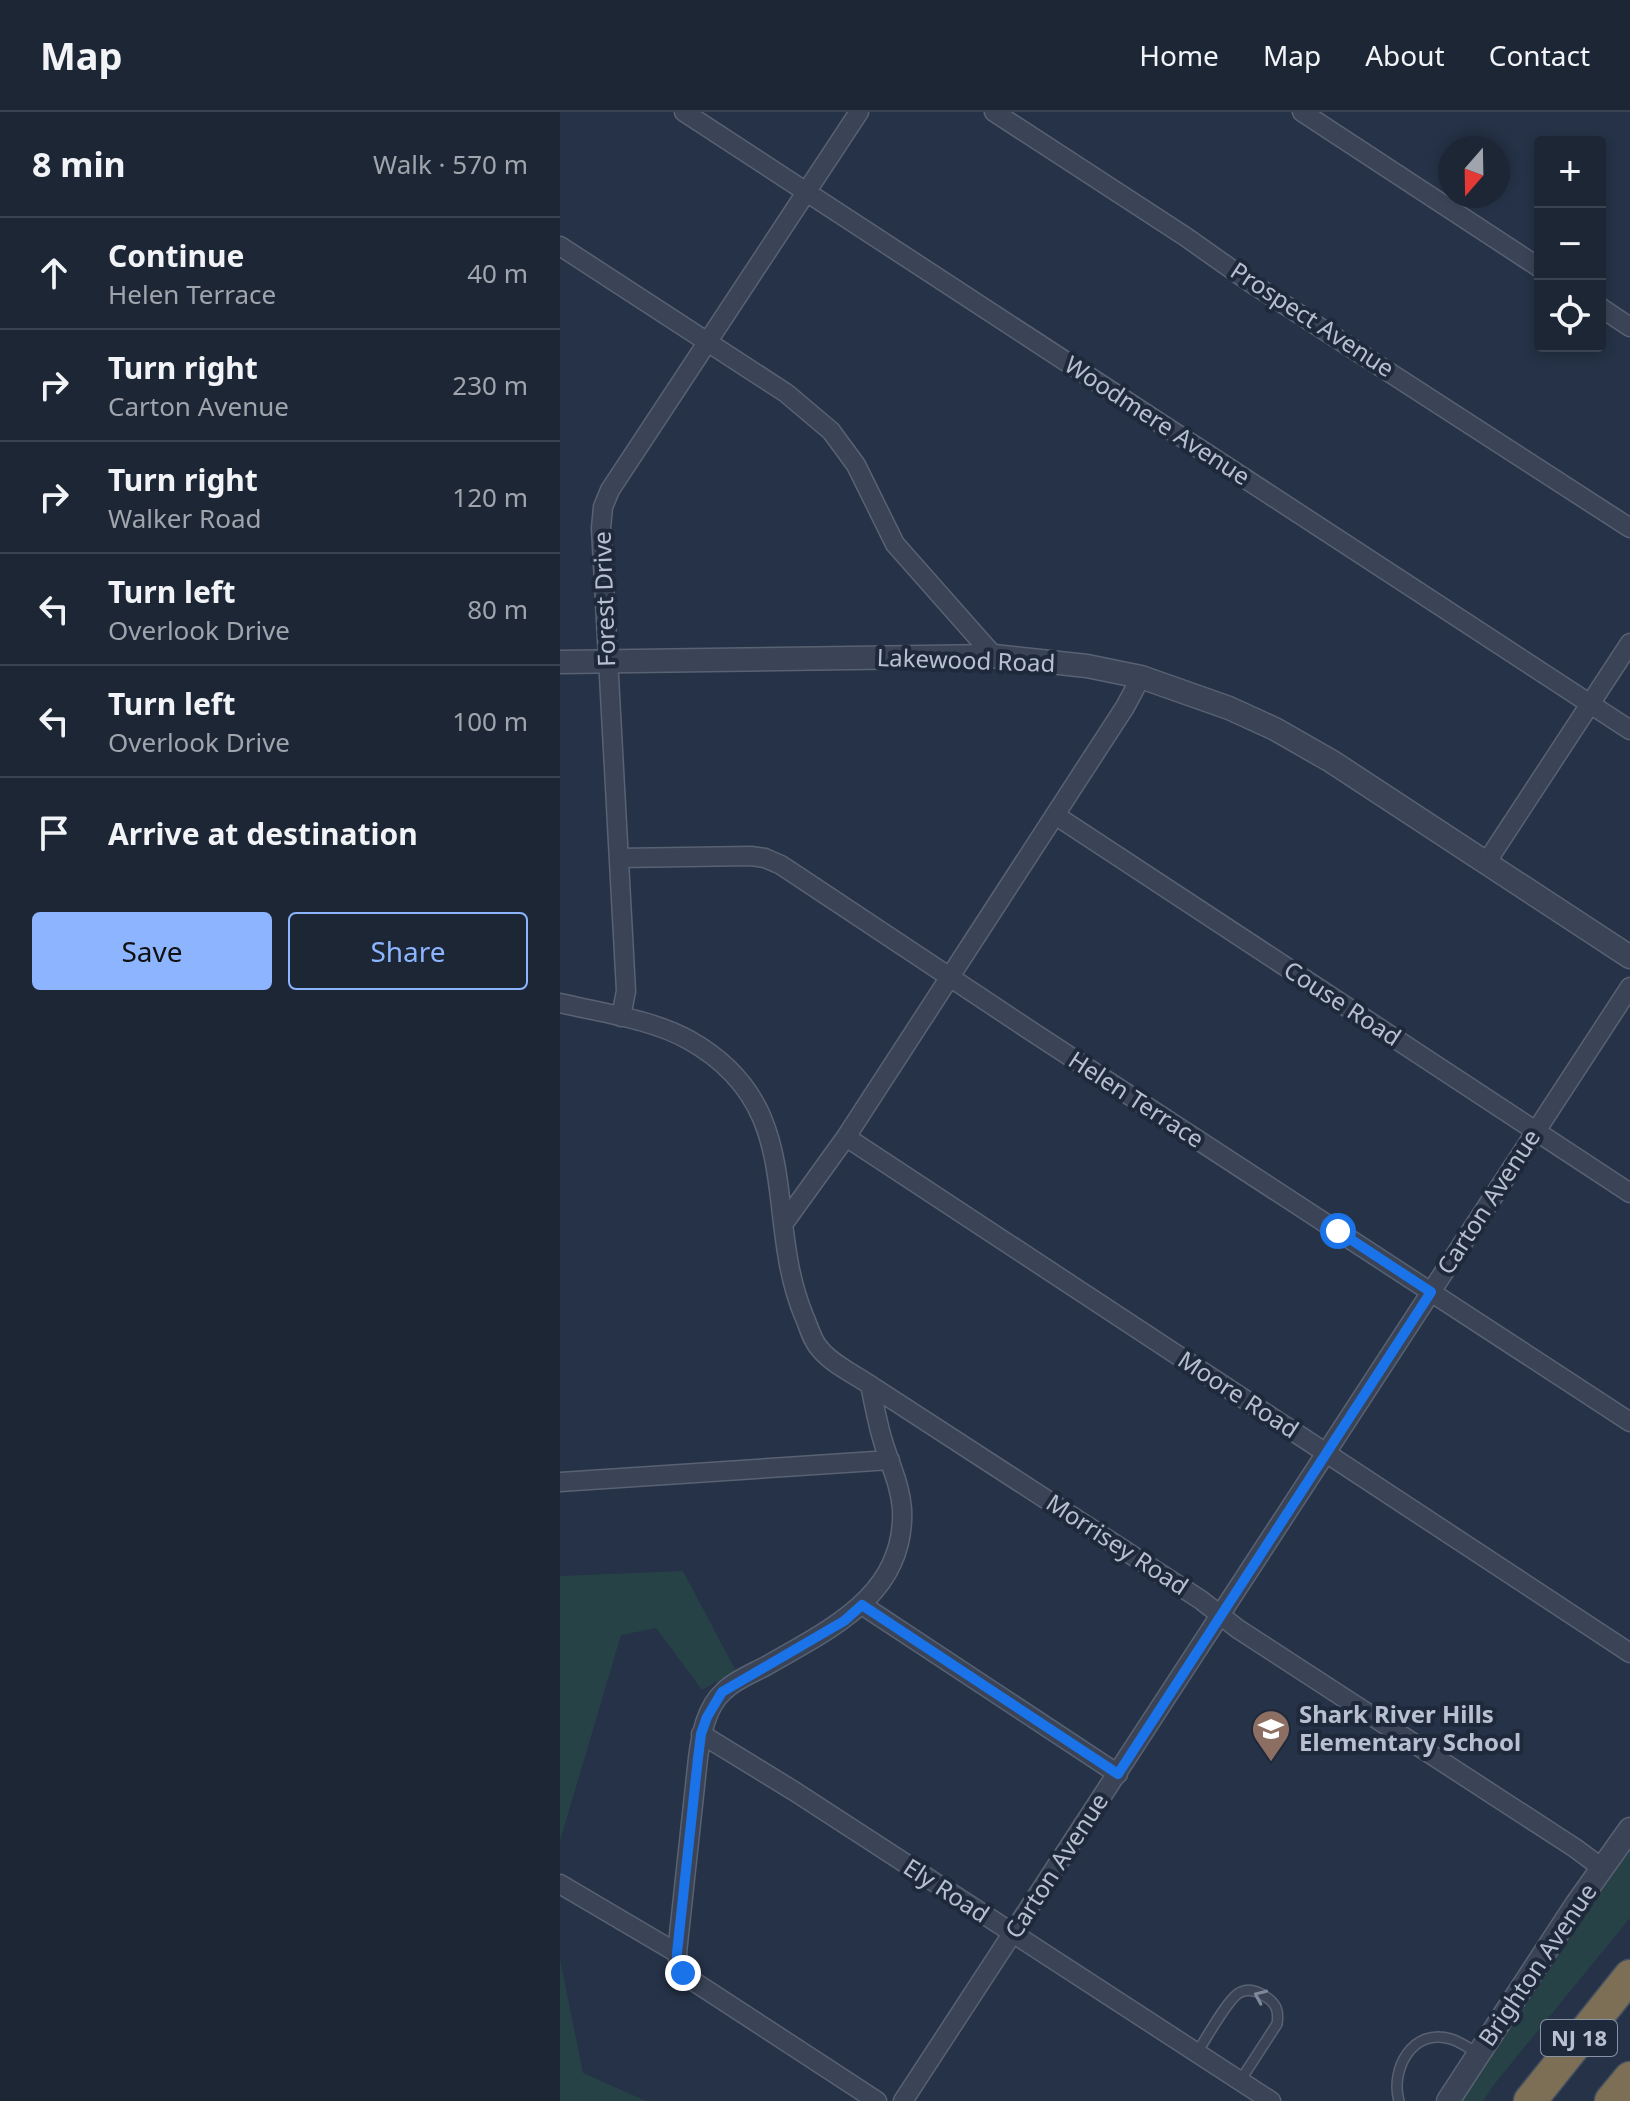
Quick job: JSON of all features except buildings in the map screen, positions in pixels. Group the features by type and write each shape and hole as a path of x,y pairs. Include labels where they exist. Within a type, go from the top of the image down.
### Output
{"highway":[{"name":"NJ 18","path":"1530,2101 1630,1976"},
{"name":"NJ 18","path":"1611,2101 1630,2078"}],"street":[{"name":"Woodmere Avenue","path":"684,112 1630,730"},
{"name":"Forest Drive","path":"621,1017 626,991 601,528 603,507 610,490 859,112"},
{"name":"Prospect Avenue","path":"994,112 1251,283 1630,528"},
{"path":"1302,112 1534,264"},
{"path":"560,246 786,393 831,431 856,465 895,544 994,656"},
{"path":"1606,311 1630,327"},
{"path":"1486,863 1630,643"},
{"name":"Lakewood Road","path":"560,662 994,656 1087,666 1141,677 1229,708 1275,729 1331,761 1630,957"},
{"path":"784,1223 846,1137 1125,707 1141,677"},
{"name":"Couse Road","path":"1055,815 1630,1193"},
{"name":"Helen Terrace","path":"619,858 765,858 781,865 1630,1422"},
{"name":"Carton Avenue","path":"903,2101 1630,987"},
{"name":"Morrisey Road","path":"560,1003 621,1017 686,1039 713,1057 754,1102 768,1131 776,1158 787,1260 799,1303 817,1346 870,1385 1201,1600 1602,1868"},
{"name":"Moore Road","path":"846,1137 1630,1653"},
{"path":"870,1385 900,1486 900,1532 888,1570 862,1605 844,1621 727,1688 707,1717 701,1734 677,1953 680,1968 690,1979 877,2101"},
{"path":"560,1482 890,1460"},
{"path":"862,1605 1118,1774"},
{"name":"Ely Road","path":"701,1734 794,1791 1271,2101"},
{"name":"Brighton Avenue","path":"1448,2101 1630,1829"},
{"path":"560,1884 677,1953"}],"lane":[{"path":"1196,2054 1236,1995 1249,1990 1262,1994 1275,2005 1277,2024 1240,2081"},
{"path":"1399,2101 1397,2074 1402,2060 1410,2049 1423,2041 1436,2037 1450,2038 1479,2054"}],"green space":[{"path":"683,1571 736,1671 702,1690 656,1628 621,1635 560,1841 560,1576"},
{"path":"1630,1848 1630,1918 1483,2101 1462,2101"},
{"path":"560,1959 583,2073 646,2101 560,2101"}],"place":[{"name":"Shark River Hills Elementary School","path":"1271,1763"}],"route":[{"path":"683,1973 677,1962 677,1953 701,1734 707,1717 727,1688 844,1621 862,1605 1118,1774 1431,1292 1338,1231"}]}
